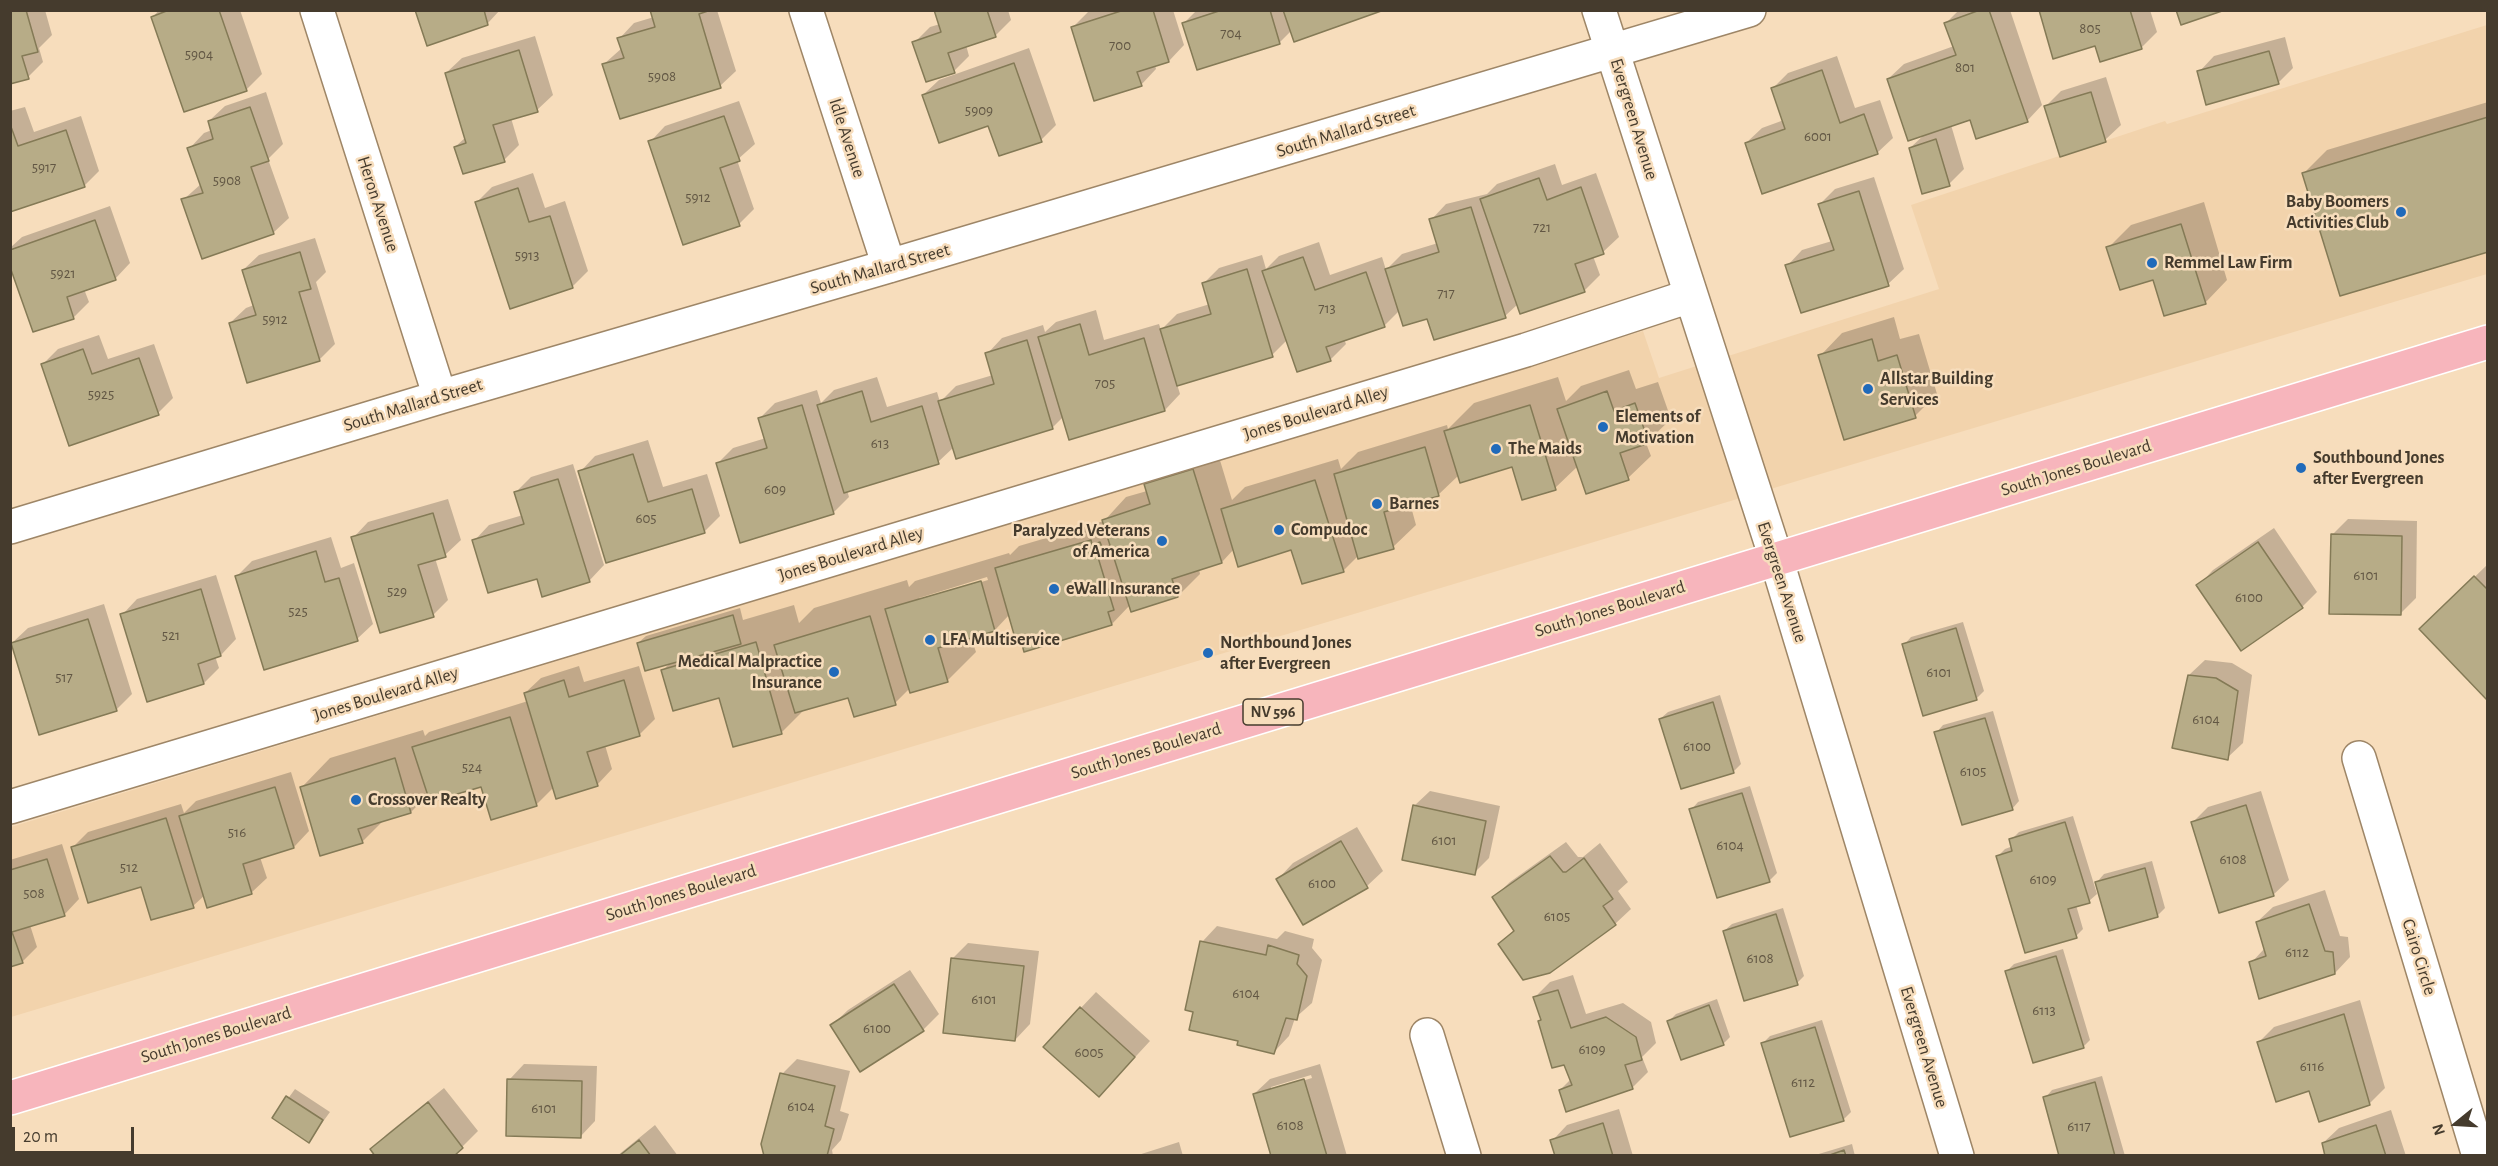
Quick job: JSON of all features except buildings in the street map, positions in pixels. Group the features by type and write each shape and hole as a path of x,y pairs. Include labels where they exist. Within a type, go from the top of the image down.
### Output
{"main road":[{"name":"South Jones Boulevard","path":"10,1098 2487,342"}],"street":[{"name":"Heron Avenue","path":"316,10 440,397"},
{"name":"Idle Avenue","path":"806,10 889,266"},
{"name":"Evergreen Avenue","path":"1599,10 1776,558 1956,1155"},
{"name":"South Mallard Street","path":"10,527 440,397 1749,10"},
{"name":"Jones Boulevard Alley","path":"10,807 1526,350 1690,296"},
{"name":"Cairo Circle","path":"2359,758 2479,1155"},
{"path":"1427,1035 1464,1155"}],"shaded area":[{"path":"2487,25 2487,274 11,1017 11,827 1643,331 1659,378 1939,289 1911,205 2165,121 2167,124"}],"place":[{"name":"Baby Boomers Activities Club","path":"2401,212"},
{"name":"Remmel Law Firm","path":"2152,263"},
{"name":"Allstar Building Services","path":"1868,389"},
{"name":"Elements of Motivation","path":"1603,427"},
{"name":"The Maids","path":"1496,449"},
{"name":"Southbound Jones after Evergreen","path":"2301,468"},
{"name":"Barnes","path":"1377,504"},
{"name":"Compudoc","path":"1279,530"},
{"name":"Paralyzed Veterans of America","path":"1162,541"},
{"name":"eWall Insurance","path":"1054,589"},
{"name":"LFA Multiservice","path":"930,640"},
{"name":"Northbound Jones after Evergreen","path":"1208,653"},
{"name":"Medical Malpractice Insurance","path":"834,672"},
{"name":"Crossover Realty","path":"356,800"}]}
